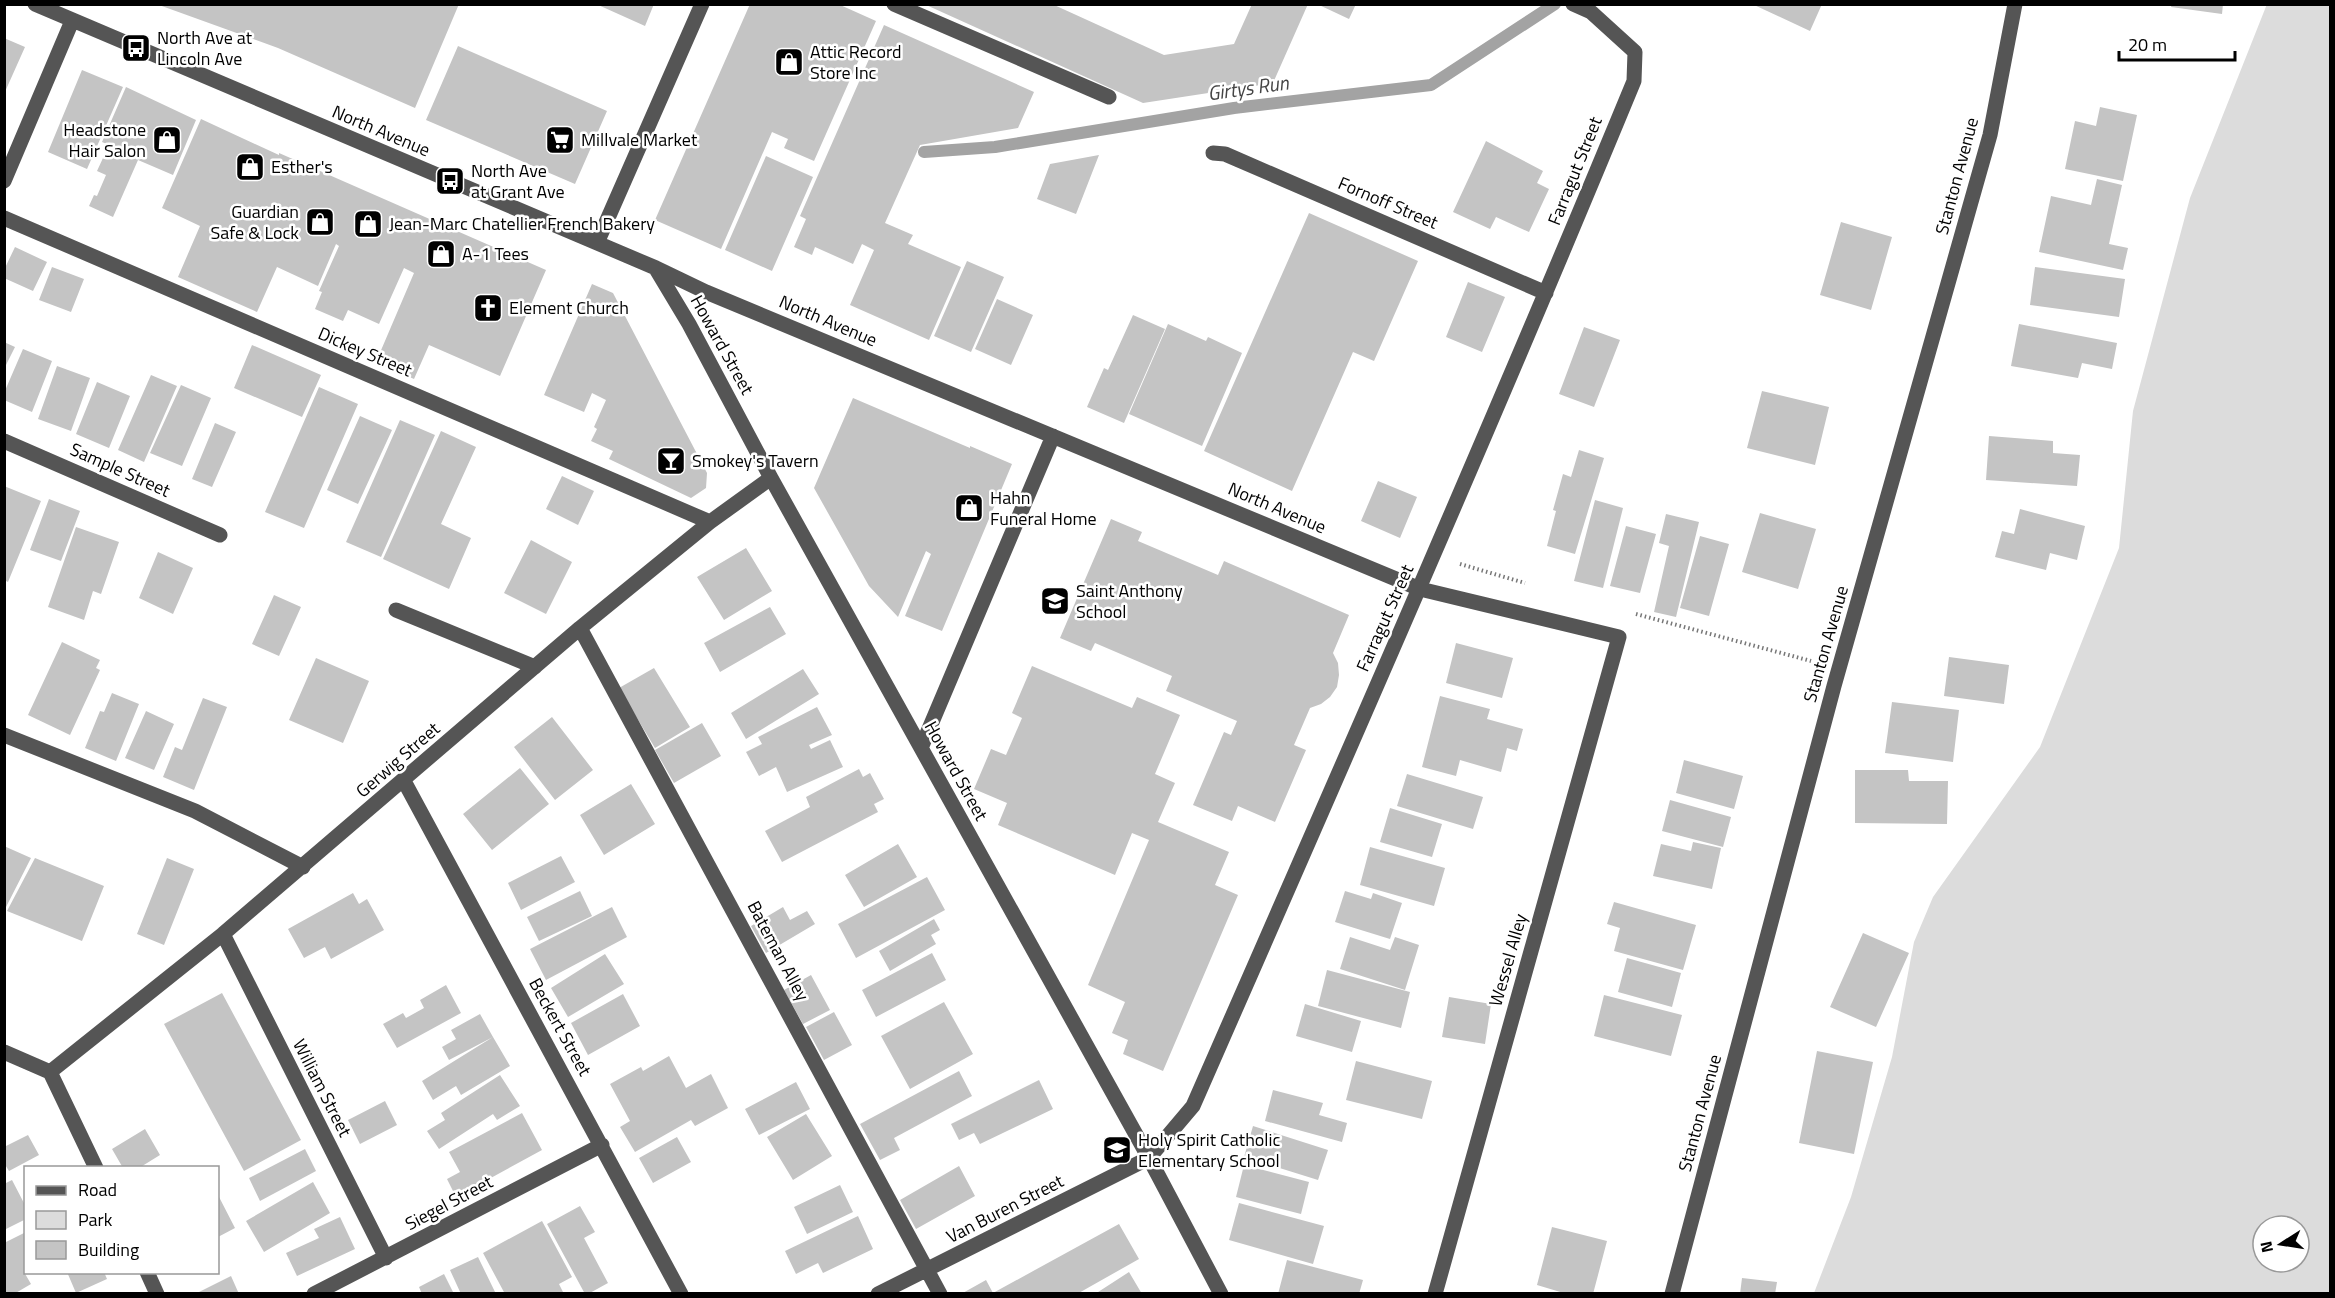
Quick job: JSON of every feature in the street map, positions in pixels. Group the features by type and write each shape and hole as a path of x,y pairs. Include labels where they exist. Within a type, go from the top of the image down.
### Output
{"street":[{"name":"North Avenue","path":"35,4 717,296 1420,589 1619,637"},
{"path":"597,243 702,4"},
{"path":"894,4 1109,97"},
{"name":"Farragut Street","path":"1149,1158 1192,1106 1420,589 1634,81 1635,52 1591,12 1573,4"},
{"name":"Stanton Avenue","path":"1672,1293 1831,697 1990,135 2015,4"},
{"path":"4,181 72,21"},
{"name":"Fornoff Street","path":"1213,153 1225,154 1546,293"},
{"name":"Dickey Street","path":"4,218 710,522"},
{"name":"Howard Street","path":"656,268 1149,1158 1221,1293"},
{"path":"921,748 1053,436"},
{"name":"Sample Street","path":"4,441 220,535"},
{"name":"Gerwig Street","path":"50,1072 303,867 580,628 710,522 771,478"},
{"path":"396,610 535,667"},
{"name":"Bateman Alley","path":"580,628 940,1293"},
{"name":"Wessel Alley","path":"1436,1293 1619,637"},
{"path":"4,735 195,810 303,867"},
{"name":"Beckert Street","path":"404,781 681,1293"},
{"name":"William Street","path":"223,934 386,1258"},
{"path":"4,1052 50,1072 96,1166"},
{"name":"Siegel Street","path":"314,1293 602,1145"},
{"name":"Van Buren Street","path":"878,1293 1149,1158"},
{"path":"148,1274 157,1293"}],"green space":[{"path":"2267,4 2330,5 2330,1293 1814,1293 1851,1197 1892,1057 1914,942 1933,897 2040,747 2119,548 2133,411 2190,198"}],"building":[{"path":"459,4 415,108 278,48 159,5"},
{"path":"596,4 654,4 645,26"},
{"path":"750,4 838,4 876,21 814,161 784,148 788,139 772,132 721,249 655,220"},
{"path":"924,4 1052,4 1164,55 1234,44 1252,4 1308,4 1273,83 1143,103"},
{"path":"1317,4 1356,4 1349,19"},
{"path":"1752,4 1822,4 1810,31"},
{"path":"2172,4 2223,4 2222,14 2171,7"},
{"path":"884,25 1034,92 1018,128 920,145 885,223 913,235 908,244 961,267 929,340 850,305 874,250 862,244 853,264 815,247 812,255 794,247 806,219 800,216"},
{"path":"4,38 25,47 4,94"},
{"path":"458,46 607,111 575,184 426,120"},
{"path":"82,70 123,87 87,169 48,152"},
{"path":"126,87 196,120 173,175 138,160 113,217 89,206 94,195 97,196 106,175 97,171 109,145 102,142"},
{"path":"2100,107 2137,115 2123,181 2065,169 2075,121 2096,126"},
{"path":"201,119 546,270 500,376 429,345 414,379 376,362 414,273 404,268 379,324 348,310 343,321 315,309 322,292 319,291 339,246 336,244 318,286 277,267 257,312 178,277 200,226 162,208"},
{"path":"1486,141 1543,171 1537,183 1549,189 1529,232 1496,217 1490,229 1453,212"},
{"path":"1099,155 1076,214 1037,199 1050,164"},
{"path":"766,156 813,177 772,271 725,250"},
{"path":"2097,179 2122,185 2109,244 2128,248 2123,270 2039,252 2051,196 2091,205"},
{"path":"1309,213 1418,261 1374,361 1353,352 1292,491 1204,451"},
{"path":"1841,222 1892,237 1871,310 1820,295"},
{"path":"15,247 47,262 33,291 4,278 4,270"},
{"path":"967,261 1004,277 971,352 934,336"},
{"path":"52,267 84,279 71,312 39,300"},
{"path":"2035,267 2125,279 2119,317 2030,305"},
{"path":"1468,282 1505,297 1482,352 1446,337"},
{"path":"592,284 613,293 707,473 706,488 691,498 609,459 613,451 591,441 597,429 594,427 606,400 592,393 584,412 544,395"},
{"path":"997,299 1033,315 1011,365 975,349"},
{"path":"1133,315 1165,329 1124,423 1087,407 1104,368 1108,370"},
{"path":"1168,324 1206,341 1208,337 1242,353 1202,446 1129,414"},
{"path":"2019,324 2117,343 2112,369 2082,363 2078,378 2011,366"},
{"path":"1584,327 1620,340 1594,407 1559,394"},
{"path":"4,342 15,347 4,369"},
{"path":"252,345 321,375 302,417 234,388"},
{"path":"23,349 52,361 32,412 4,400 4,393"},
{"path":"57,366 90,378 71,431 38,419"},
{"path":"151,375 177,386 144,462 118,450"},
{"path":"97,382 130,396 109,448 76,434"},
{"path":"181,385 211,398 182,466 150,453"},
{"path":"319,387 358,404 304,528 265,512"},
{"path":"1762,391 1829,407 1815,465 1747,448"},
{"path":"853,398 1012,464 942,631 905,616 931,554 926,551 898,617 869,586 814,488"},
{"path":"360,416 392,430 358,504 327,490"},
{"path":"400,420 435,435 381,557 346,542"},
{"path":"215,423 236,432 212,487 192,479"},
{"path":"441,431 476,447 441,524 471,538 449,589 383,559"},
{"path":"1989,436 2053,441 2053,453 2080,455 2077,486 1986,480"},
{"path":"1579,450 1604,458 1575,554 1547,546 1556,511 1553,510 1563,474 1571,477"},
{"path":"562,476 594,491 578,525 546,509"},
{"path":"1378,481 1417,497 1400,538 1361,521"},
{"path":"4,486 41,501 8,582 4,580"},
{"path":"49,499 80,511 61,561 30,550"},
{"path":"1595,500 1623,508 1603,588 1574,581"},
{"path":"2020,509 2085,526 2077,560 2050,553 2046,570 1995,557 2002,531 2014,534"},
{"path":"1760,513 1816,529 1798,589 1742,572"},
{"path":"1666,514 1699,522 1676,617 1654,612 1669,546 1659,543"},
{"path":"1111,519 1142,532 1138,541 1218,575 1224,561 1349,615 1333,653 1338,663 1337,687 1321,704 1310,708 1294,745 1306,750 1275,822 1238,806 1232,821 1193,805 1224,732 1231,735 1237,721 1166,691 1172,676 1095,643 1091,651 1060,638"},
{"path":"1626,526 1656,534 1640,593 1610,586"},
{"path":"76,527 119,542 101,594 93,591 84,620 48,607"},
{"path":"1700,536 1729,544 1709,616 1680,608"},
{"path":"531,540 572,562 546,614 504,593"},
{"path":"746,548 772,591 724,620 697,577"},
{"path":"158,552 193,568 173,614 139,598"},
{"path":"274,595 301,607 279,656 252,644"},
{"path":"770,607 786,634 720,672 704,643"},
{"path":"62,642 100,660 96,668 100,670 70,735 28,715"},
{"path":"1456,643 1513,658 1502,698 1446,683"},
{"path":"1949,657 2009,665 2004,704 1944,696"},
{"path":"316,658 369,681 343,743 289,720"},
{"path":"1032,666 1132,708 1137,697 1180,715 1155,774 1175,783 1158,822 1229,852 1215,885 1238,895 1163,1071 1123,1054 1128,1040 1112,1033 1125,1002 1088,985 1149,840 1132,833 1115,875 998,825 1007,803 974,789 991,749 1006,755 1022,718 1012,713"},
{"path":"654,668 690,727 655,748 619,688"},
{"path":"803,669 819,694 746,739 731,713"},
{"path":"112,693 139,704 116,761 85,748 100,711 104,712"},
{"path":"1440,696 1490,709 1487,719 1523,729 1517,751 1507,748 1501,772 1460,760 1456,776 1422,767"},
{"path":"203,698 227,707 194,790 163,777 175,747 182,750"},
{"path":"1892,702 1959,710 1953,762 1885,753"},
{"path":"817,707 832,735 809,745 811,749 830,740 843,767 787,792 776,767 759,776 746,752 762,744 758,737"},
{"path":"146,711 174,724 154,770 125,758"},
{"path":"552,717 593,770 555,800 514,747"},
{"path":"702,723 721,756 674,783 655,750"},
{"path":"1684,760 1743,776 1734,809 1676,793"},
{"path":"520,768 549,804 492,850 463,814"},
{"path":"859,769 863,777 870,773 884,799 874,804 878,812 782,862 765,831 810,807 806,797"},
{"path":"1855,770 1908,770 1909,781 1948,781 1947,824 1855,823"},
{"path":"1407,774 1483,797 1473,829 1397,806"},
{"path":"631,784 655,824 604,855 580,815"},
{"path":"1670,800 1731,817 1723,847 1662,831"},
{"path":"1390,808 1442,824 1432,857 1380,842"},
{"path":"1693,842 1721,848 1712,889 1653,876 1661,844 1691,851"},
{"path":"898,844 917,877 864,907 845,875"},
{"path":"4,846 31,858 4,911"},
{"path":"1370,847 1445,868 1434,906 1360,885"},
{"path":"561,856 575,882 521,910 508,883"},
{"path":"35,858 104,886 82,941 7,911"},
{"path":"167,858 194,869 164,945 137,934"},
{"path":"927,877 945,910 856,958 838,924"},
{"path":"580,891 592,916 539,941 527,917"},
{"path":"1345,891 1371,899 1373,893 1402,903 1390,939 1335,922"},
{"path":"353,893 359,904 367,899 384,930 331,959 325,947 304,958 288,929"},
{"path":"1614,902 1696,925 1683,970 1614,951 1620,928 1607,924"},
{"path":"612,907 627,937 546,980 530,949"},
{"path":"783,907 790,920 807,911 815,924 766,953 751,926"},
{"path":"934,919 940,930 931,935 936,944 890,971 879,951"},
{"path":"1863,933 1909,953 1876,1027 1830,1007"},
{"path":"1350,937 1390,950 1395,937 1419,945 1405,990 1340,969"},
{"path":"932,953 946,980 876,1017 862,990"},
{"path":"605,954 624,984 568,1017 551,988"},
{"path":"1627,958 1681,973 1672,1007 1618,992"},
{"path":"1327,970 1410,992 1401,1028 1318,1006"},
{"path":"811,975 830,1010 803,1024 784,990"},
{"path":"446,985 461,1013 397,1048 383,1024 403,1013 406,1018 424,1008 420,1000"},
{"path":"222,993 301,1140 244,1171 164,1024"},
{"path":"623,994 640,1026 588,1055 571,1023"},
{"path":"1604,995 1682,1015 1671,1056 1594,1036"},
{"path":"1449,997 1491,1004 1485,1044 1442,1037"},
{"path":"944,1002 973,1054 910,1089 881,1036"},
{"path":"1305,1004 1361,1021 1352,1052 1296,1036"},
{"path":"834,1012 852,1045 824,1060 806,1027"},
{"path":"480,1014 493,1037 449,1060 442,1047 456,1039 451,1030"},
{"path":"493,1037 510,1066 461,1095 456,1086 433,1100 422,1081"},
{"path":"1817,1051 1873,1062 1854,1154 1799,1143"},
{"path":"669,1056 686,1088 711,1074 728,1108 695,1126 691,1120 635,1152 620,1127 630,1121 610,1084 641,1067 643,1071"},
{"path":"1356,1061 1432,1081 1422,1119 1346,1100"},
{"path":"959,1071 972,1096 894,1138 900,1150 880,1160 860,1124"},
{"path":"500,1075 520,1106 497,1120 493,1114 439,1149 427,1131 445,1120 441,1113"},
{"path":"1039,1080 1053,1109 980,1144 974,1133 959,1140 951,1124"},
{"path":"796,1082 810,1109 759,1135 745,1109"},
{"path":"1273,1090 1323,1103 1319,1115 1347,1123 1342,1142 1265,1121"},
{"path":"385,1101 397,1125 360,1144 348,1120"},
{"path":"522,1113 542,1150 456,1197 447,1179 460,1172 449,1152"},
{"path":"806,1114 832,1156 793,1180 767,1137"},
{"path":"1253,1126 1328,1150 1318,1180 1244,1157"},
{"path":"145,1129 160,1155 142,1166 122,1166 112,1149"},
{"path":"28,1135 39,1155 9,1171 4,1163 4,1147"},
{"path":"677,1137 691,1162 653,1183 639,1158"},
{"path":"305,1149 316,1171 260,1201 249,1178"},
{"path":"1244,1165 1309,1182 1301,1214 1236,1197"},
{"path":"959,1166 975,1196 916,1229 900,1200"},
{"path":"12,1180 24,1203 24,1220 4,1230 4,1184"},
{"path":"313,1182 330,1213 264,1252 246,1221"},
{"path":"840,1185 853,1212 807,1234 794,1207"},
{"path":"219,1197 235,1228 219,1236"},
{"path":"1239,1203 1324,1226 1313,1264 1229,1240"},
{"path":"580,1206 595,1232 584,1238 608,1283 588,1294 585,1294 547,1224"},
{"path":"858,1216 873,1249 823,1273 818,1263 796,1274 785,1251"},
{"path":"340,1217 355,1249 297,1276 286,1253 319,1238 314,1229"},
{"path":"542,1221 572,1277 559,1284 564,1294 505,1294 483,1253"},
{"path":"1119,1224 1139,1259 1077,1294 961,1294 986,1280 993,1293"},
{"path":"1552,1227 1607,1241 1593,1294 1567,1294 1537,1285"},
{"path":"24,1233 24,1274 31,1284 14,1294 4,1294 4,1243"},
{"path":"478,1257 496,1294 461,1294 450,1270"},
{"path":"1287,1260 1363,1280 1359,1294 1278,1294"},
{"path":"1129,1272 1142,1294 1095,1294"},
{"path":"68,1274 105,1274 107,1279 76,1293"},
{"path":"444,1274 454,1294 422,1294 419,1287"},
{"path":"231,1276 239,1294 195,1294"},
{"path":"1742,1278 1777,1282 1775,1294 1740,1294"}],"waterway":[{"name":"Girtys Run","path":"924,152 995,147 1234,108 1431,85 1555,4"}],"place":[{"name":"North Ave at Lincoln Ave","path":"136,48"},
{"name":"Attic Record Store Inc","path":"789,62"},
{"name":"Headstone Hair Salon","path":"167,140"},
{"name":"Millvale Market","path":"560,140"},
{"name":"Esther's","path":"250,167"},
{"name":"North Ave at Grant Ave","path":"450,181"},
{"name":"Guardian Safe & Lock","path":"320,222"},
{"name":"Jean-Marc Chatellier French Bakery","path":"368,224"},
{"name":"A-1 Tees","path":"441,254"},
{"name":"Element Church","path":"488,308"},
{"name":"Smokey's Tavern","path":"671,461"},
{"name":"Hahn Funeral Home","path":"969,508"},
{"name":"Saint Anthony School","path":"1055,601"},
{"name":"Holy Spirit Catholic Elementary School","path":"1117,1150"}]}
